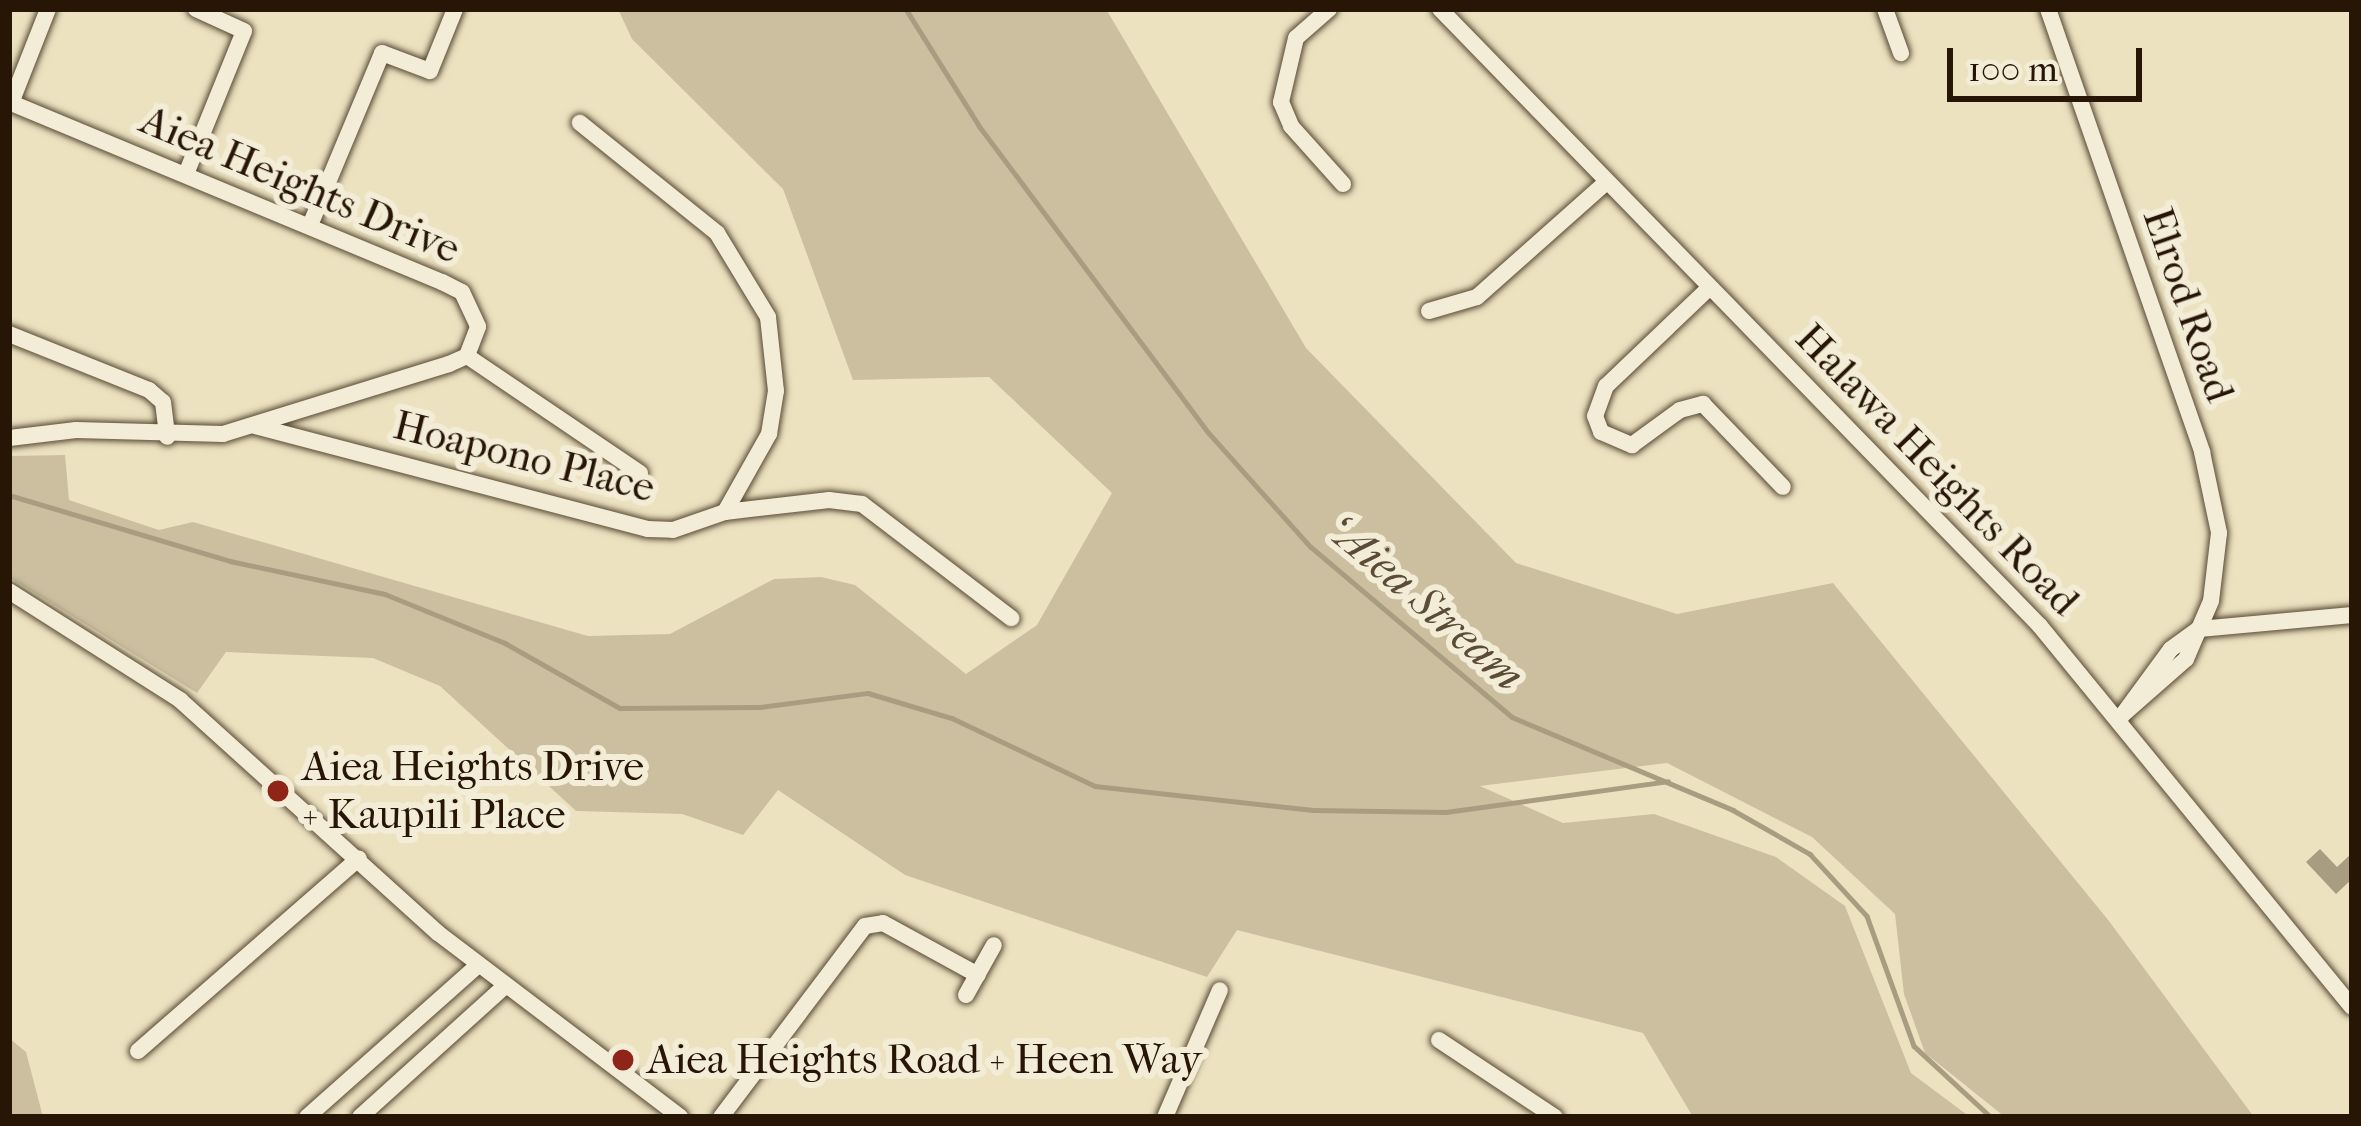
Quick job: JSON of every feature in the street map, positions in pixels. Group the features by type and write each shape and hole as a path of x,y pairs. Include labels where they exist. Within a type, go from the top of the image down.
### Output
{"street":[{"path":"10,102 48,9"},
{"path":"186,174 244,31 196,9"},
{"path":"310,223 382,53 430,71 454,9"},
{"path":"1329,9 1296,38 1281,102 1291,126 1343,184"},
{"name":"Halawa Heights Road","path":"1440,9 1603,185 1709,288 2120,717 2352,1007"},
{"path":"1885,9 1901,53"},
{"name":"Elrod Road","path":"2048,9 2214,494 2217,563 2199,629"},
{"name":"Aiea Heights Drive","path":"10,102 310,223 462,292 478,327 467,356"},
{"path":"580,123 716,233 768,317 776,392 769,434 725,512"},
{"path":"1429,311 1477,297 1603,185"},
{"path":"1709,288 1606,386 1595,416 1601,432 1632,445 1680,410 1703,404 1783,488"},
{"path":"9,334 149,390 163,402 166,437"},
{"path":"9,438 76,430 166,437 254,426 467,356 640,473"},
{"name":"Hoapono Place","path":"254,426 648,529 673,530 725,512 829,500 862,505 1011,618"},
{"path":"9,591 180,700 478,965 680,1117"},
{"path":"2120,717 2170,649 2199,629 2352,615"},
{"path":"138,1051 359,858"},
{"path":"721,1117 865,926 883,923 978,975"},
{"path":"966,995 994,945"},
{"path":"307,1117 478,965"},
{"path":"360,1117 505,986"},
{"path":"1165,1117 1220,990"},
{"path":"1439,1040 1555,1117"}],"shaded area":[{"path":"618,9 1106,9 1306,348 1516,563 1677,614 1833,583 2109,921 2254,1117 2005,1117 1925,1053 1904,994 1895,914 1812,837 1667,763 1480,786 1563,823 1654,814 1776,857 1845,906 1911,1073 1970,1117 1693,1117 1643,1033 1237,930 1207,977 905,875 778,790 743,835 682,814 576,811 440,686 373,658 226,652 197,693 9,577 9,456 65,455 69,500 159,530 193,522 588,636 670,634 774,579 821,577 855,585 966,674 1037,625 1112,493 989,377 853,380 783,189 632,39"},
{"path":"2320,849 2337,867 2352,853 2352,879 2336,894 2306,862"},
{"path":"9,1038 26,1052 43,1117 9,1117"}],"waterway":[{"name":"ʻAiea Stream","path":"906,9 980,127 1208,432 1311,547 1512,717 1733,810 1810,854 1867,916 1914,1046 1991,1117"},
{"path":"9,495 230,561 385,594 505,643 620,708 760,707 868,693 952,718 1095,786 1313,810 1446,812 1668,781"}],"place":[{"name":"Aiea Heights Drive + Kaupili Place","path":"278,791"},
{"name":"Aiea Heights Road + Heen Way","path":"623,1060"}]}
